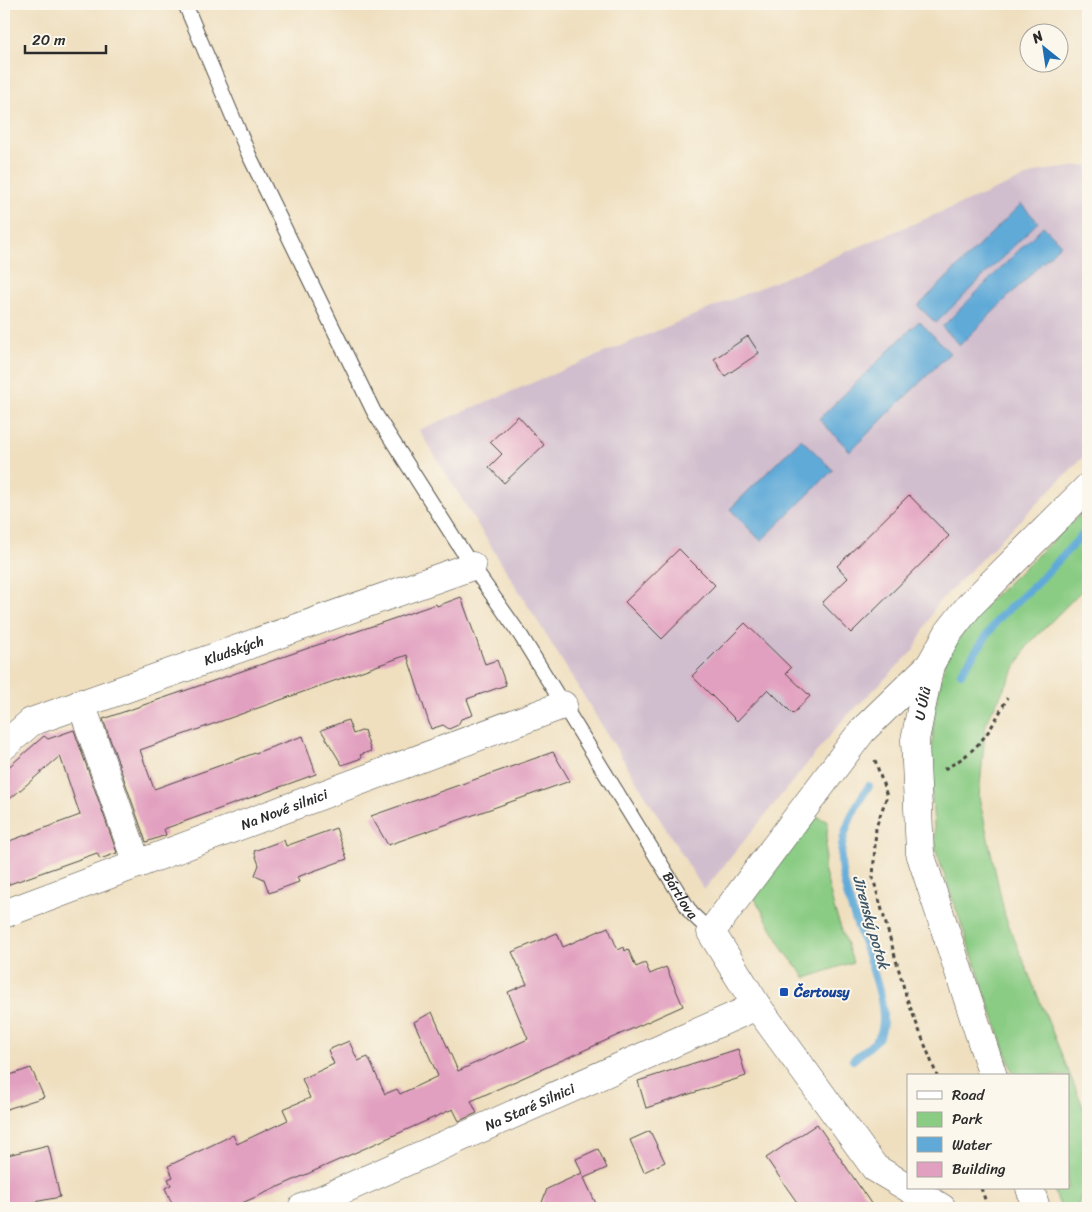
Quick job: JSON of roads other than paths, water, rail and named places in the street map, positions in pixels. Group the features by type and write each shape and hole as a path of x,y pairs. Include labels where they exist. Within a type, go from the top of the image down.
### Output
{"street":[{"path":"930,664 948,633 970,605 1088,487"},
{"name":"Kludských","path":"4,746 31,722 472,566"},
{"name":"U Úlů","path":"930,664 915,740 920,853 992,1074"},
{"name":"U Úlů","path":"711,932 862,731 930,664"},
{"path":"81,703 137,864"},
{"name":"Na Nové silnici","path":"4,914 563,705"},
{"name":"Bártlova","path":"711,932 757,1006 875,1168 927,1204"},
{"name":"Na Staré Silnici","path":"302,1208 757,1006"},
{"path":"1031,1190 1036,1208"}],"lane":[{"name":"Bártlova","path":"185,4 249,155 374,412 472,566 521,636 691,913 711,932"}],"water":[{"path":"1021,204 1038,222 936,323 918,306"},
{"path":"1043,226 1061,244 960,345 942,327"},
{"path":"919,321 950,353 850,451 819,419"},
{"path":"801,439 833,470 761,541 730,509"}],"waterway":[{"name":"Jirenský potok","path":"961,673 998,619 1036,584 1088,529"},
{"name":"Jirenský potok","path":"853,1060 877,1040 883,1021 881,1000 875,976 848,899 841,856 844,837 850,819 869,786"}],"place":[{"name":"Čertousy","path":"784,992"}]}
